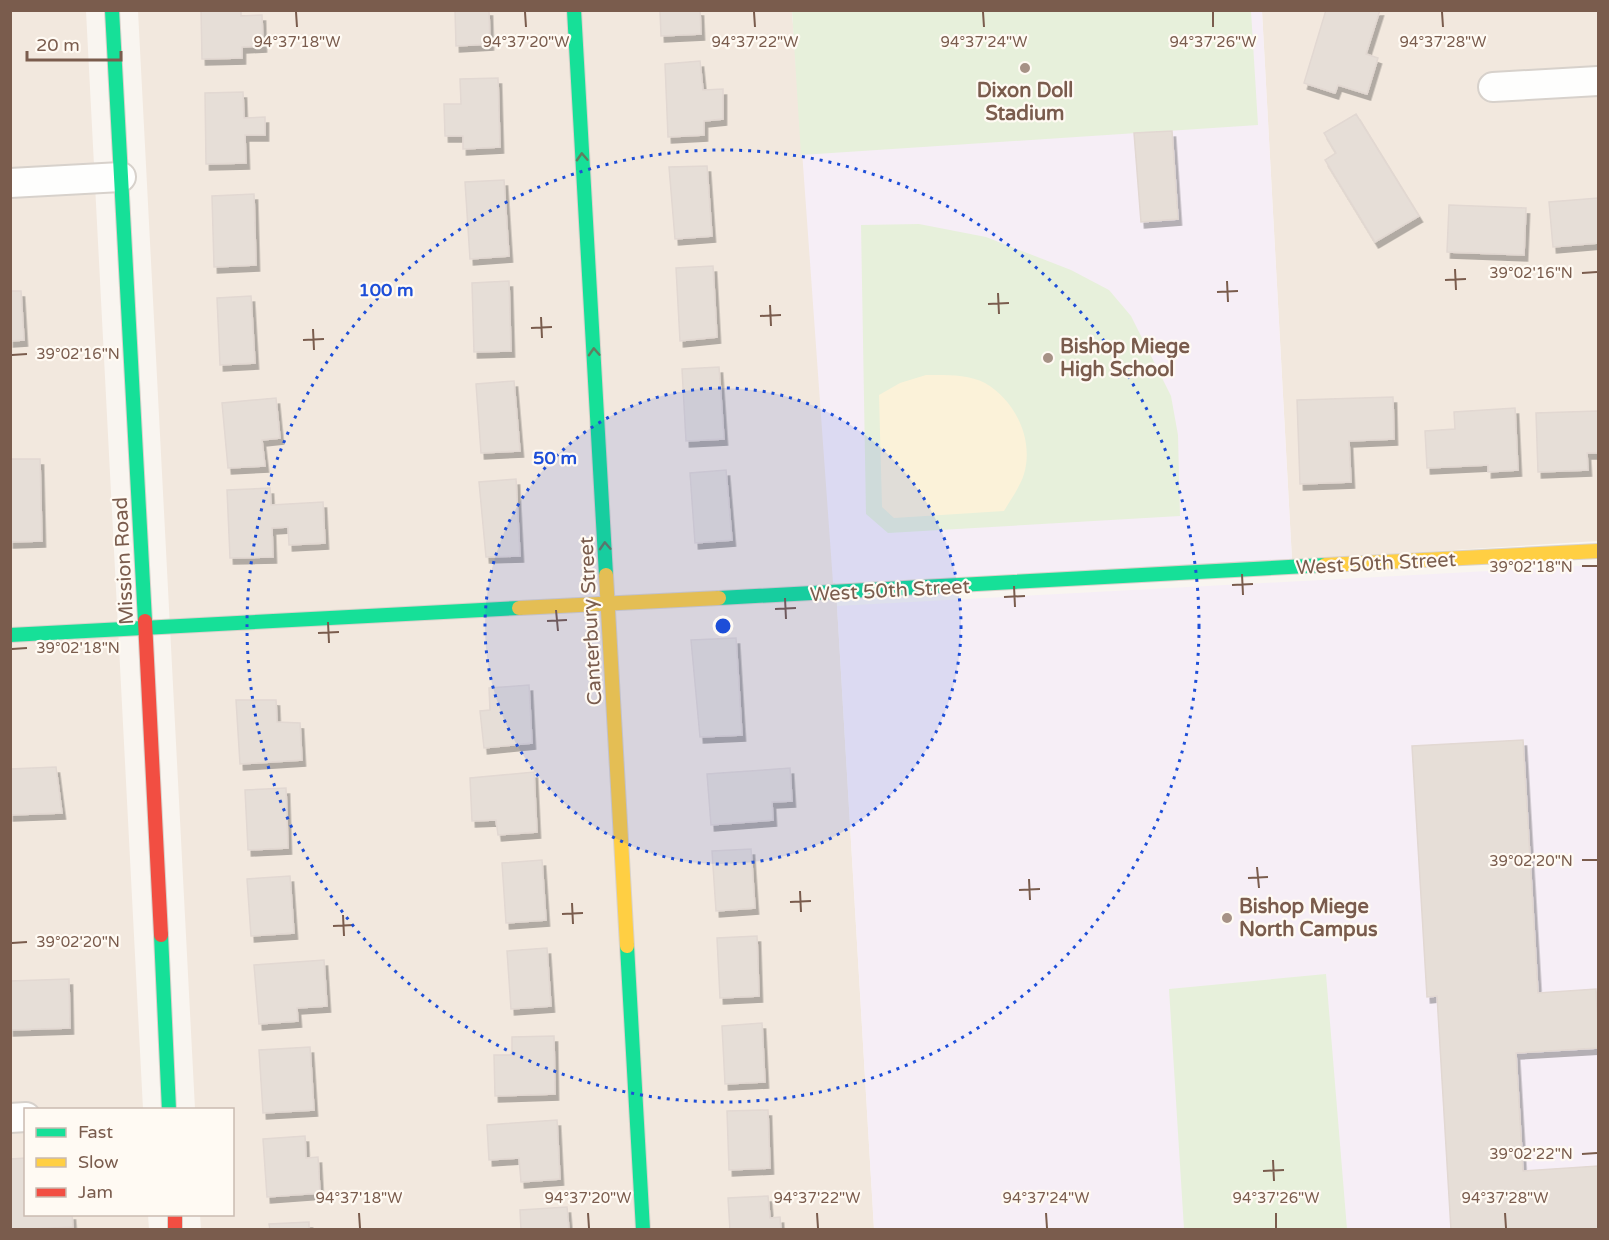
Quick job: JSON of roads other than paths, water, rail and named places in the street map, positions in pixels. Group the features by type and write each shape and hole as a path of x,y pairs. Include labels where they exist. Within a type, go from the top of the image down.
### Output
{"street":[{"name":"Mission Road","path":"112,10 146,628 169,1108"},
{"name":"Canterbury Street","path":"574,10 644,1230"},
{"path":"1493,87 1599,81"},
{"path":"10,183 121,177"},
{"name":"West 50th Street","path":"10,635 1599,551"}],"place":[{"name":"Dixon Doll Stadium","path":"1025,68"},
{"name":"Bishop Miege High School","path":"1048,358"},
{"name":"Bishop Miege North Campus","path":"1227,918"}]}
